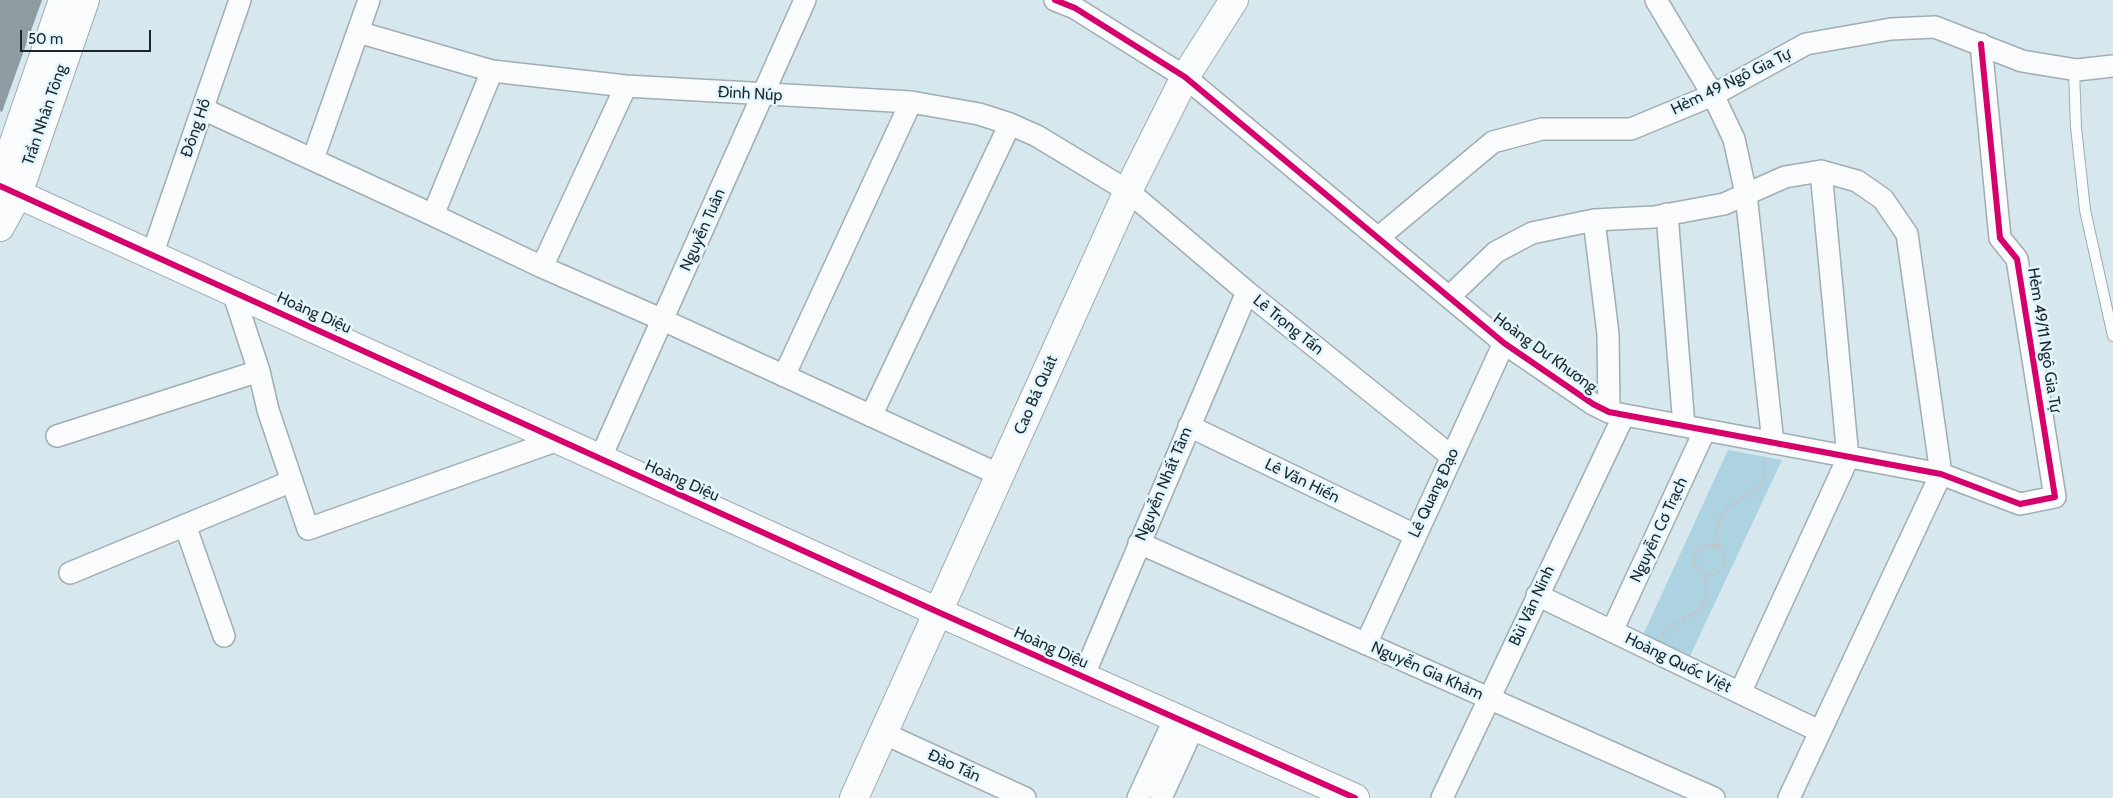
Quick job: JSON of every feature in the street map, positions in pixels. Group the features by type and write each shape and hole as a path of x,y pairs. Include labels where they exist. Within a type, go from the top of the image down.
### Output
{"street":[{"name":"Trần Nhân Tông","path":"0,227 6,188 63,0"},
{"name":"Trần Nhân Tông","path":"6,188 85,0"},
{"name":"Đông Hồ","path":"152,255 240,0"},
{"path":"313,159 369,0"},
{"name":"Nguyễn Tuân","path":"600,459 805,0"},
{"name":"Hoàng Dư Khương","path":"1055,0 1075,8 1185,77 1450,296 1504,343 1593,404 1617,413 1941,474 2020,504 2055,497"},
{"name":"Cao Bá Quát","path":"854,798 1128,191 1185,77 1234,0"},
{"path":"1656,0 1713,94 1734,139 1746,194 1769,442"},
{"name":"Hẻm 49 Ngô Gia Tự","path":"1378,237 1493,142 1542,129 1631,129 1713,94 1806,44 1891,28 1935,27 2022,61 2074,70 2113,66"},
{"name":"Đinh Núp","path":"358,32 492,71 626,86 911,102 979,114 1010,124 1037,136 1128,191"},
{"name":"Hẻm 49/11 Ngô Gia Tự","path":"1981,44 2000,238 2017,259 2055,497"},
{"path":"433,215 492,71"},
{"path":"542,267 626,86"},
{"path":"784,376 911,102"},
{"path":"203,109 542,267 663,320 1000,475"},
{"path":"871,416 1010,124"},
{"path":"1740,693 1848,458 1822,171"},
{"path":"1450,296 1496,252 1532,233 1594,220 1667,214 1724,204 1784,177 1822,171 1857,181 1883,199 1906,234 1941,474 1788,798"},
{"name":"Hoàng Diệu","path":"6,188 938,612 1355,798"},
{"name":"Lê Trọng Tấn","path":"1128,191 1246,292 1451,456"},
{"path":"1667,214 1684,426"},
{"path":"1594,220 1617,413"},
{"path":"233,292 259,371 268,410 308,529 558,440"},
{"name":"Nguyễn Nhất Tâm","path":"1082,677 1246,292"},
{"name":"Lê Quang Đạo","path":"1366,644 1504,343"},
{"path":"57,436 259,371"},
{"name":"Bùi Văn Ninh","path":"1442,798 1537,595 1617,413"},
{"name":"Lê Văn Hiến","path":"1189,426 1415,536"},
{"name":"Nguyễn Cơ Trạch","path":"1612,631 1705,430"},
{"path":"70,573 292,481"},
{"path":"185,525 224,636"},
{"name":"Nguyễn Gia Khảm","path":"1139,543 1714,798"},
{"name":"Hoàng Quốc Việt","path":"1537,595 1819,731"},
{"path":"1138,798 1184,722"},
{"path":"1161,798 1184,722"},
{"name":"Đào Tấn","path":"883,733 1014,796"}],"lane":[{"path":"2074,70 2076,127 2085,210 2113,336"}],"path":[{"path":"1718,548 1706,545 1701,547 1695,554 1694,560 1697,569 1705,575 1715,575 1723,568 1725,558 1718,548 1716,527 1722,513 1728,507 1752,494 1758,488 1763,478 1769,442"},
{"path":"1661,654 1660,638 1663,632 1698,612 1706,595 1705,575"}],"shaded area":[{"path":"1728,450 1782,460 1690,656 1643,635"}],"building":[{"path":"0,0 42,0 2,112 0,111"}],"cycle path":[{"path":"1055,0 1075,8 1185,77 1504,343 1593,404 1609,412 1941,474 2020,504 2055,497 2017,259 2000,238 1981,44"},
{"path":"0,186 938,612 1355,798"}]}
